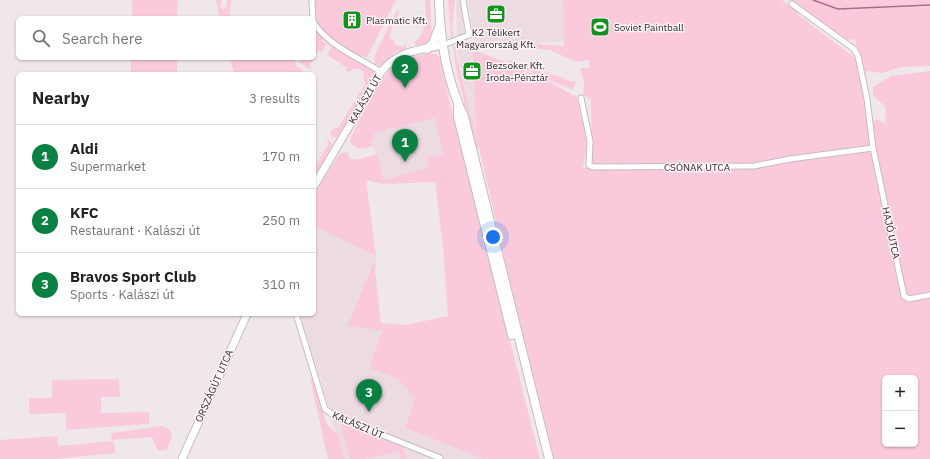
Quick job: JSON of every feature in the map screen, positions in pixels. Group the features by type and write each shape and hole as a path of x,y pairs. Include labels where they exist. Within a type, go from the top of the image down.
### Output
{"main road":[{"path":"439,0 443,45 457,103 458,117 543,459"},
{"path":"428,49 433,43 441,22"},
{"name":"KALÁSZI ÚT","path":"316,183 381,72 390,61 396,57 443,45"},
{"path":"457,103 464,116 549,459"},
{"name":"ORSZÁGÚT UTCA","path":"182,459 246,316"}],"street":[{"path":"312,0 313,16"},
{"path":"443,45 468,35 463,0"},
{"name":"HAJÓ UTCA","path":"792,4 854,49 858,56 867,100 873,146 904,296 909,299 930,295"},
{"path":"316,26 322,34 332,42 381,72"},
{"name":"CSÓNAK UTCA","path":"581,98 589,136 589,165 593,168 754,166 873,146"},
{"name":"KALÁSZI ÚT","path":"297,316 324,410 440,458"}],"shaded area":[{"path":"132,0 178,0 177,16 132,16"},
{"path":"216,0 221,0 222,2 220,6 223,10 227,6 227,0 231,0 230,16 220,16"},
{"path":"315,0 396,0 367,57 344,47 326,33 318,22 316,16"},
{"path":"425,0 430,0 432,39 427,45 417,47 414,42 420,37 428,19 426,17"},
{"path":"448,0 455,0 452,28 454,38 451,38"},
{"path":"456,0 460,0 465,33 457,36"},
{"path":"469,0 563,0 564,41 505,46 474,44"},
{"path":"563,0 782,0 798,11 797,14 858,60 870,125 876,119 886,124 885,106 873,96 873,87 891,76 930,71 930,459 554,459 479,148 476,149 456,69 453,46 456,46 455,50 476,135 473,49 542,78 577,97 587,142 583,168 756,167 872,147 759,163 592,165 591,99 583,95 584,83 580,68 589,68 589,60 576,62 550,50 519,47 519,45 539,44 564,46"},
{"path":"789,0 930,0 930,66 901,67 882,73 865,71 855,39 847,40"},
{"path":"398,8 399,14 393,25 389,38 395,41 394,44 403,47 405,44 407,49 396,52 384,64 375,64 374,56"},
{"path":"316,30 326,42 322,39 322,41 332,47 336,47 374,72 374,79 338,138 331,136 330,133 335,127 338,128 366,83 363,81 364,76 362,71 354,69 349,72 346,70 347,68 327,55 331,48 326,45 322,52 319,50 316,55"},
{"path":"456,49 473,49 476,136"},
{"path":"429,53 437,54 441,60 451,108 540,459 484,459 405,428 415,398 398,379 369,368 382,330 347,326 376,256 316,227 316,190 340,153 347,152 350,158 355,160 377,154 384,180 426,168 428,163 426,158 443,154 435,118 374,133 375,138 371,139 373,146 370,147 358,148 350,142 352,135 370,100 386,75 397,62 405,58","holes":["366,180 382,184 435,182 443,247 448,316 404,325 381,323 375,271 376,256"]},
{"path":"131,60 177,60 177,72 131,72"},
{"path":"230,60 295,60 296,66 304,72 234,72"},
{"path":"299,60 313,60 309,66 312,68 309,69 299,62"},
{"path":"512,60 522,66 576,82 573,90 507,62"},
{"path":"435,118 443,154 428,163 426,168 384,180 371,139 374,137 374,133"},
{"path":"326,140 329,140 334,146 316,178 316,162 317,163 322,154 319,152 323,153 329,143"},
{"path":"316,227 376,255 347,326 382,329 369,368 398,379 415,398 405,428 484,459 341,459 330,410 301,316 316,316"},
{"path":"311,378 313,378 326,422 329,427 338,434 345,459 328,459"},
{"path":"119,379 120,397 101,397 101,413 149,412 149,424 66,430 66,413 29,414 29,398 52,398 52,380"},
{"path":"348,425 401,446 404,449 407,459 401,459 399,451 366,459 350,459 342,429 343,426"},
{"path":"163,426 170,430 172,436 167,450 158,451 152,437 112,440 111,433"},
{"path":"57,436 58,446 114,441 115,453 55,459 0,459 0,440"}],"waterway":[{"path":"813,0 838,9 930,5"}],"place":[{"name":"K2 Télikert Magyarország Kft.","path":"496,14"},
{"name":"Plasmatic Kft.","path":"352,20"},
{"name":"Soviet Paintball","path":"600,27"},
{"name":"Bezsoker Kft. Iroda-Pénztár","path":"472,71"},
{"name":"KFC","path":"405,88"},
{"name":"Aldi","path":"405,162"},
{"name":"Bravos Sport Club","path":"369,412"}]}
